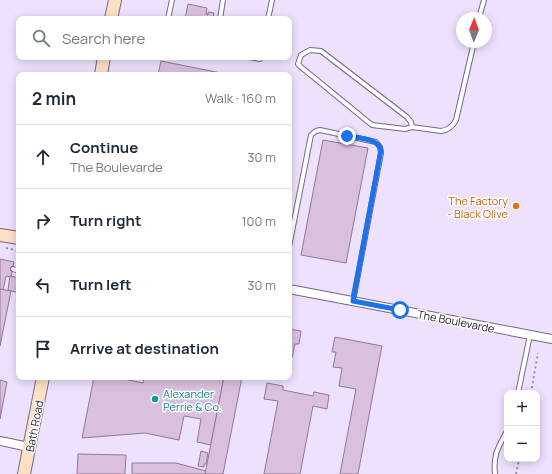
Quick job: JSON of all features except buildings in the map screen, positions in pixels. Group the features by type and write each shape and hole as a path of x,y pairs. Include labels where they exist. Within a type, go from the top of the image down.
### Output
{"street":[{"path":"112,16 115,0"},
{"path":"102,72 104,60"},
{"path":"0,234 16,237"},
{"name":"The Boulevarde","path":"292,290 552,339"},
{"name":"Bath Road","path":"24,474 42,380"},
{"path":"0,441 29,447"}],"lane":[{"path":"169,16 172,0"},
{"path":"220,16 223,0"},
{"path":"269,16 272,0"},
{"path":"481,12 484,0"},
{"path":"412,127 411,122 406,117 321,51 310,50 301,56 298,64 301,67 368,123 377,126 405,130 412,127 446,131 454,124 459,112 473,48"},
{"path":"292,232 311,135 320,130 376,142 380,147 381,153 353,301"},
{"path":"519,390 530,335"},
{"path":"495,474 497,448 504,436"}],"path":[{"path":"0,247 16,250"},
{"path":"532,390 538,353"},
{"path":"516,474 518,462"}],"place":[{"name":"The Factory - Black Olive","path":"516,206"},
{"name":"Alexander Perrie & Co.","path":"155,399"}],"route":[{"path":"347,136 376,142 381,150 353,301 400,310"}]}
